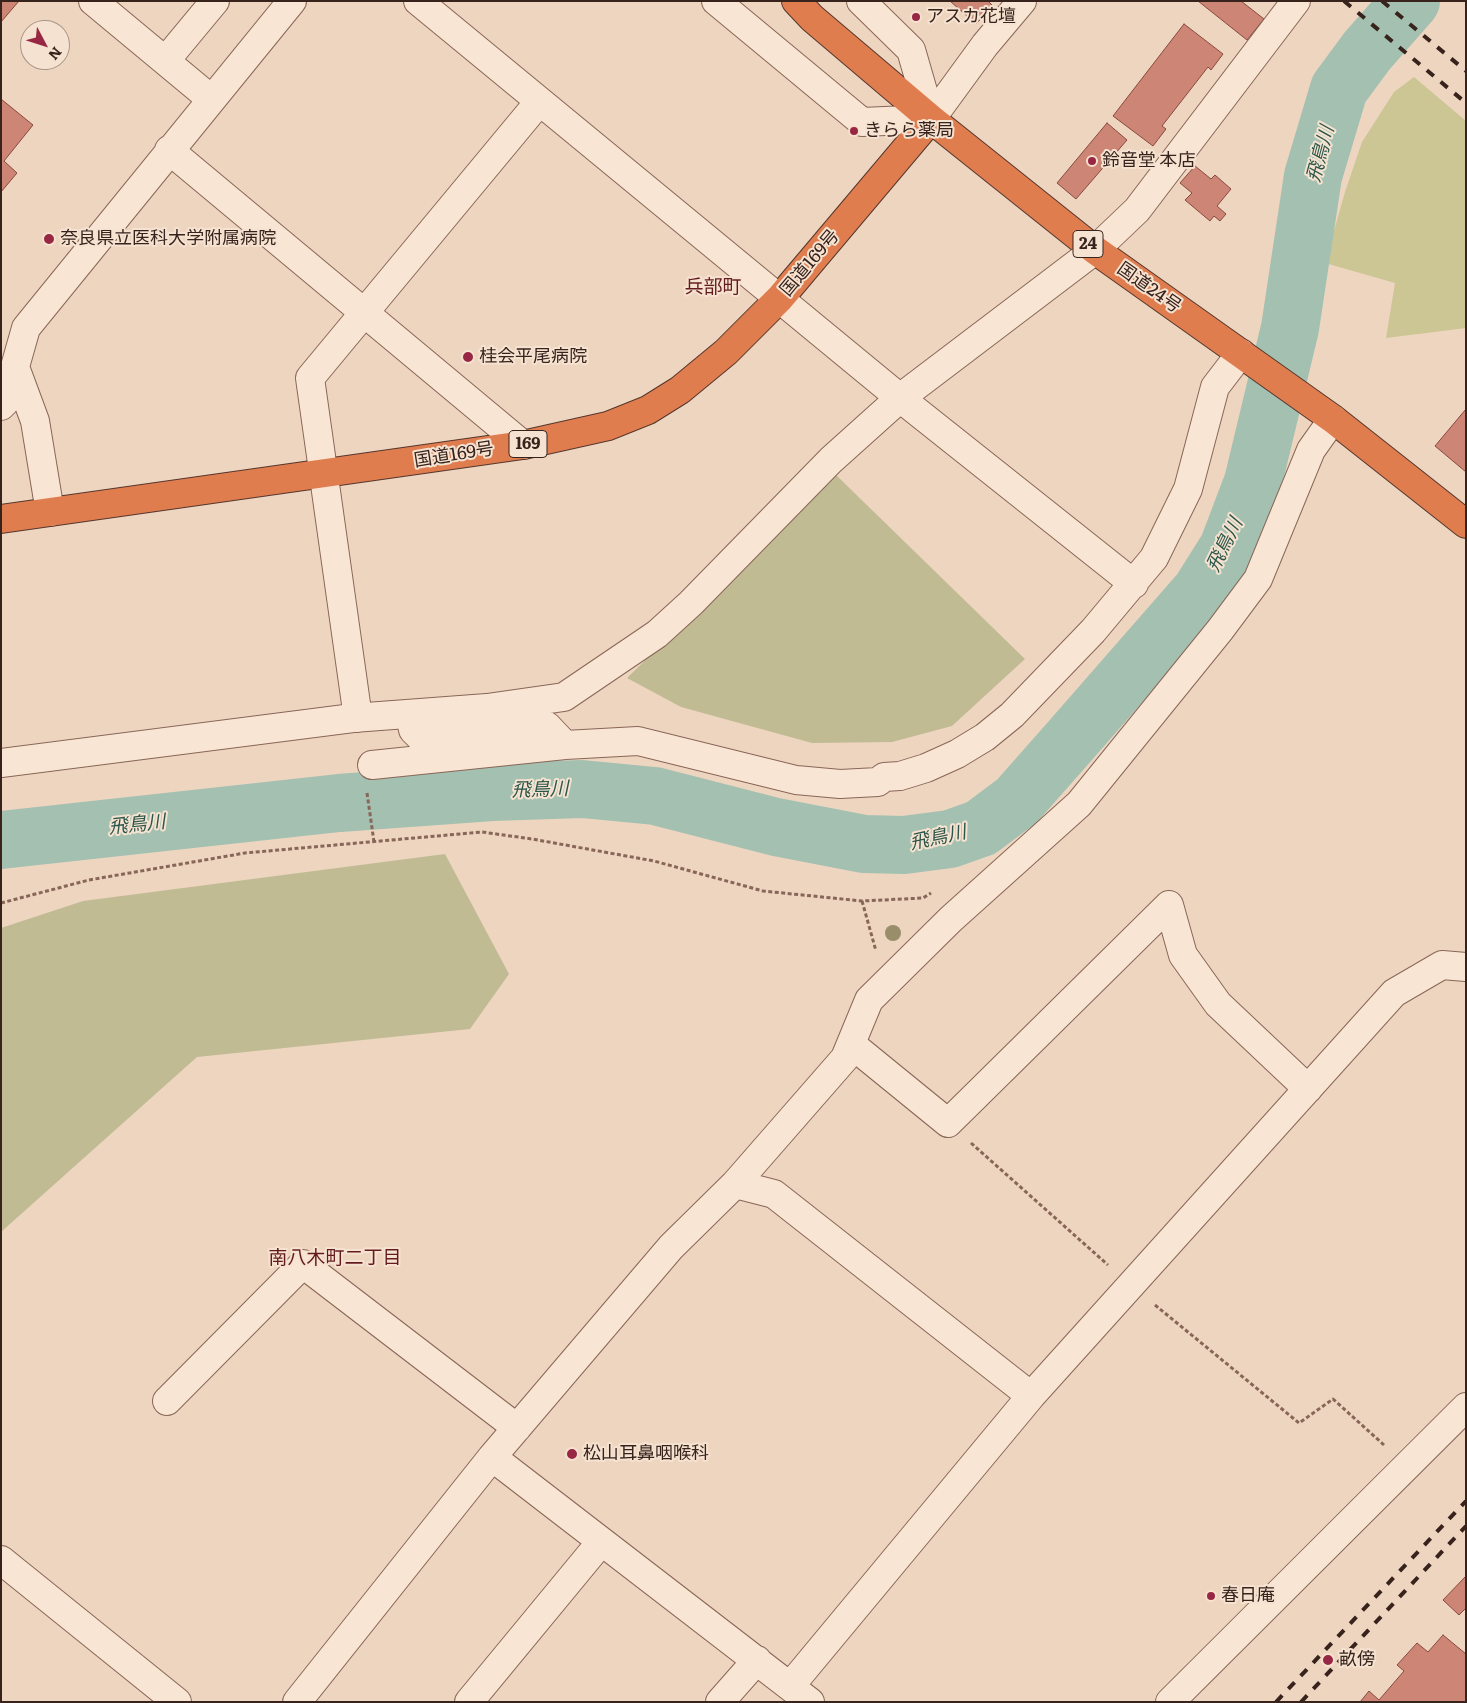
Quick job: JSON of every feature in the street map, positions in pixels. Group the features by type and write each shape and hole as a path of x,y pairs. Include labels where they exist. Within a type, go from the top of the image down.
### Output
{"highway":[{"name":"国道24号","path":"796,1 812,18 931,120 1095,250 1333,419 1424,488 1466,524"},
{"name":"国道169号","path":"1,519 325,475 524,445 608,426 648,410 680,390 726,352 780,298 931,120"}],"street":[{"path":"166,60 215,1"},
{"path":"1,406 5,402 26,328 292,1"},
{"path":"418,1 900,398 1134,584"},
{"path":"716,1 862,122 931,120"},
{"path":"861,1 911,50 931,120"},
{"path":"931,120 985,45 1022,1"},
{"path":"1,763 358,718 487,708 564,697 656,634 691,603 831,460 900,398 1095,250 1137,210 1296,1"},
{"path":"111,7 166,60 211,99"},
{"path":"358,718 310,378 539,102"},
{"path":"169,150 524,445"},
{"path":"369,776 565,745 638,741 796,780 840,784 878,782 884,777 900,776 926,768 957,754 985,737 1012,715 1134,584 1154,558 1171,527 1188,489 1197,462 1215,387 1246,357"},
{"path":"14,367 35,421 50,512"},
{"path":"297,1702 492,1457 671,1247 735,1184 845,1058 869,1000 951,919 1079,804 1220,630 1258,579 1311,450 1333,419"},
{"path":"410,714 413,730 420,737 547,726 565,745"},
{"path":"851,1044 948,1123 1169,905 1183,955 1218,1004 1308,1089"},
{"path":"492,1457 800,1694 1031,1396 1394,993 1442,965 1466,967"},
{"path":"735,1184 774,1194 1031,1396"},
{"path":"166,1401 303,1264 517,1428"},
{"path":"1170,1702 1466,1407"},
{"path":"469,1702 601,1542"},
{"path":"1,1560 177,1702"},
{"path":"720,1702 757,1660"}],"path":[{"path":"369,776 374,842"},
{"path":"1,903 89,880 245,853 482,832 532,838 654,861 763,891 862,901 923,898 940,888"},
{"path":"862,901 886,984"},
{"path":"948,1123 1131,1286 1299,1422 1333,1399 1407,1465"}],"shaded area":[{"path":"1414,77 1466,121 1466,328 1386,338 1395,283 1325,263 1345,192 1362,142 1394,92"},
{"path":"835,474 1025,659 952,726 892,742 812,743 681,707 627,678"},
{"path":"445,854 509,974 470,1029 197,1057 1,1232 1,928 83,901"}],"building":[{"path":"1,1 19,1 1,22"},
{"path":"950,1 988,1 993,6 976,24"},
{"path":"1198,1 1241,1 1264,19 1247,40"},
{"path":"1184,24 1223,54 1211,70 1208,67 1162,126 1166,129 1153,146 1113,116"},
{"path":"1,99 33,125 4,161 17,173 1,192"},
{"name":"鈴音堂 本店","path":"1107,123 1127,140 1076,199 1057,183"},
{"path":"1195,166 1211,179 1215,175 1231,189 1217,206 1226,214 1220,221 1214,216 1210,221 1185,200 1192,193 1180,183"},
{"path":"1466,409 1466,472 1435,446"},
{"path":"1466,1576 1466,1608 1459,1615 1443,1600"},
{"path":"1443,1635 1466,1654 1466,1702 1360,1702 1369,1691 1379,1700 1404,1671 1397,1665 1417,1643 1428,1652"}],"waterway":[{"name":"飛鳥川","path":"1,840 339,803 492,792 582,789 655,796 776,827 864,844 904,845 950,839 981,828 1017,801 1070,741 1201,591 1228,548 1253,482 1290,328 1313,176 1339,89 1367,51 1411,1"}],"railway":[{"path":"1344,1 1466,103"},
{"path":"1382,1 1466,71"},
{"path":"1276,1702 1466,1501"},
{"path":"1301,1702 1466,1526"}],"place":[{"name":"アスカ花壇","path":"916,17"},
{"name":"きらら薬局","path":"854,131"},
{"name":"鈴音堂 本店","path":"1092,161"},
{"name":"奈良県立医科大学附属病院","path":"49,239"},
{"name":"桂会平尾病院","path":"468,357"},
{"name":"松山耳鼻咽喉科","path":"572,1454"},
{"name":"春日庵","path":"1211,1596"},
{"name":"畝傍","path":"1328,1660"}],"district":[{"name":"兵部町","path":"713,287"},
{"name":"南八木町二丁目","path":"335,1258"}]}
